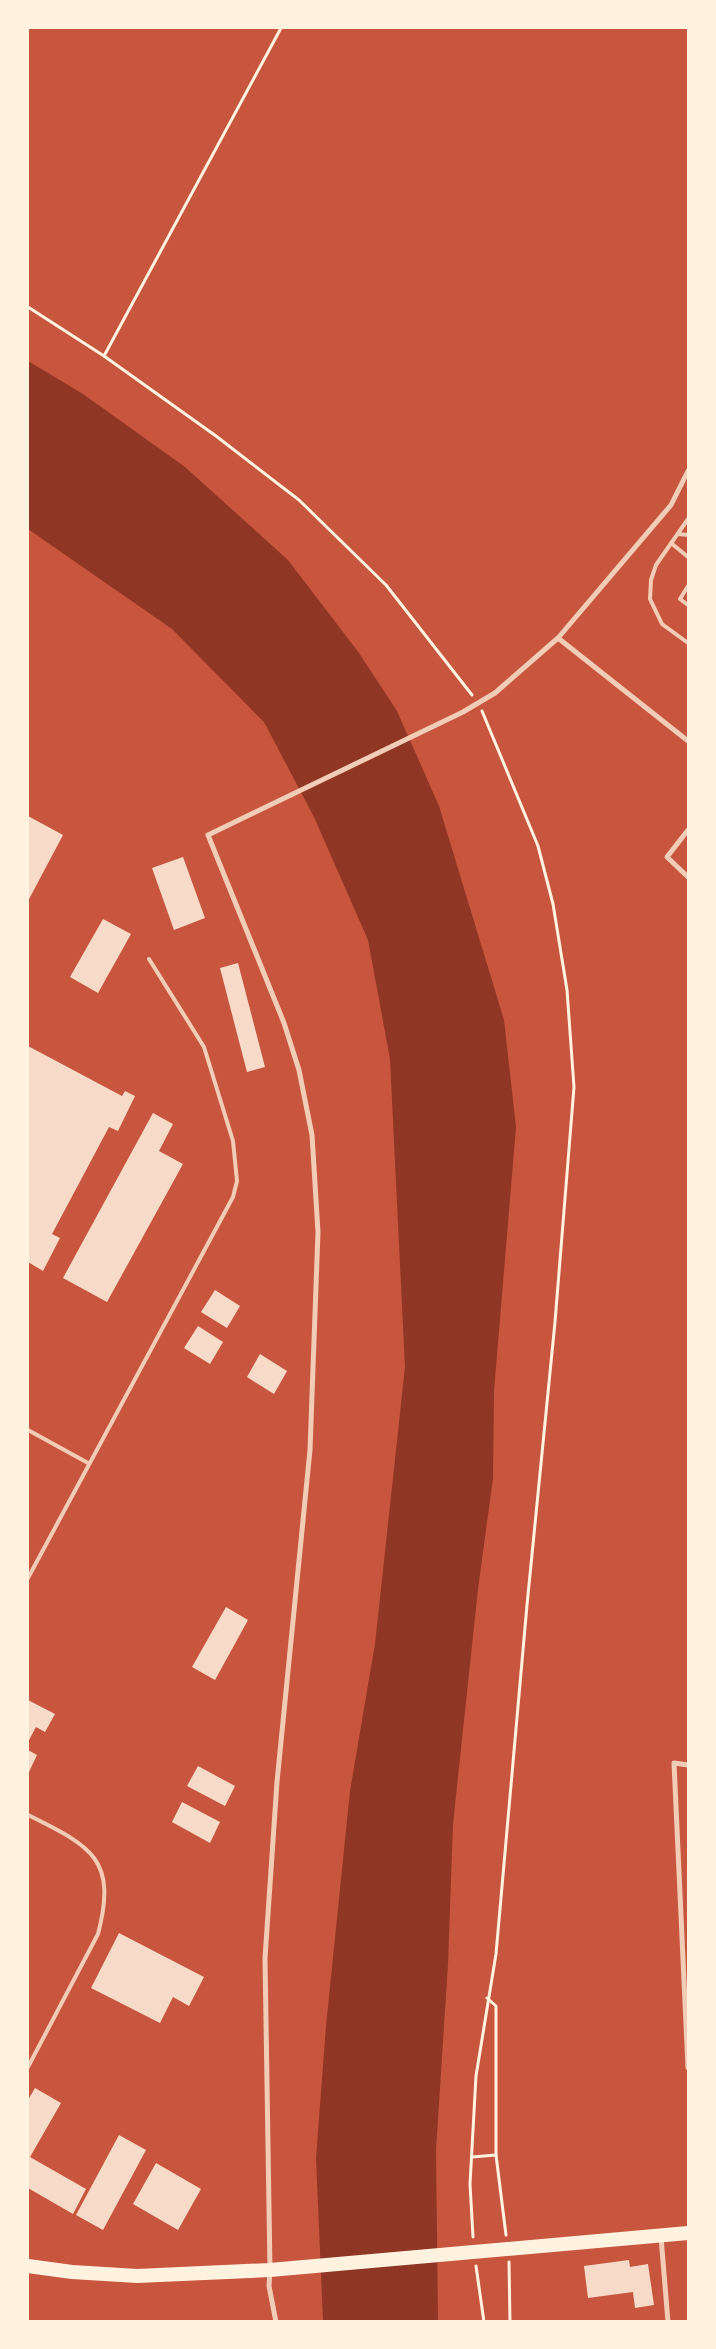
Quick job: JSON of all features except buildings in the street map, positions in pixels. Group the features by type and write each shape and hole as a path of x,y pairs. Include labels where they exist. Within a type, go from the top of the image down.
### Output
{"highway":[{"path":"28,2266 72,2272 137,2276 270,2270 506,2255 688,2233"}],"street":[{"path":"276,2322 269,2286 265,1958 277,1782 310,1450 318,1232 312,1135 299,1070 284,1023 208,835 463,712 495,693 558,638 671,505 688,471"},
{"path":"558,638 688,741"},
{"path":"688,830 668,857 688,877"},
{"path":"688,1765 674,1763 688,2068"},
{"path":"661,2236 668,2322"}],"lane":[{"path":"688,519 656,565 651,580 650,599 662,624 688,643"},
{"path":"678,534 688,535"},
{"path":"671,543 688,557"},
{"path":"688,586 680,599 688,606"},
{"path":"28,1578 88,1463 233,1196 237,1181 233,1141 204,1047 149,959"},
{"path":"28,1430 88,1463"},
{"path":"28,1815 73,1840 93,1855 102,1872 105,1887 104,1910 98,1934 28,2067"}],"path":[{"path":"104,356 281,28"},
{"path":"28,308 104,356 216,436 299,500 386,585 478,703 538,846 553,904 567,990 574,1087 555,1322 526,1605 496,1954 487,1998 476,2076 470,2184 473,2239"},
{"path":"487,1998 496,2006 496,2155 506,2255 510,2322"},
{"path":"472,2157 496,2155"},
{"path":"476,2264 484,2322"}],"shaded area":[{"path":"28,361 83,394 185,467 288,560 359,653 397,711 439,806 504,1020 516,1127 494,1391 493,1478 478,1589 453,1824 448,1964 436,2150 438,2321 323,2321 316,2158 326,2026 350,1791 375,1644 405,1367 390,1059 368,940 314,817 264,722 172,629 28,529"}]}
